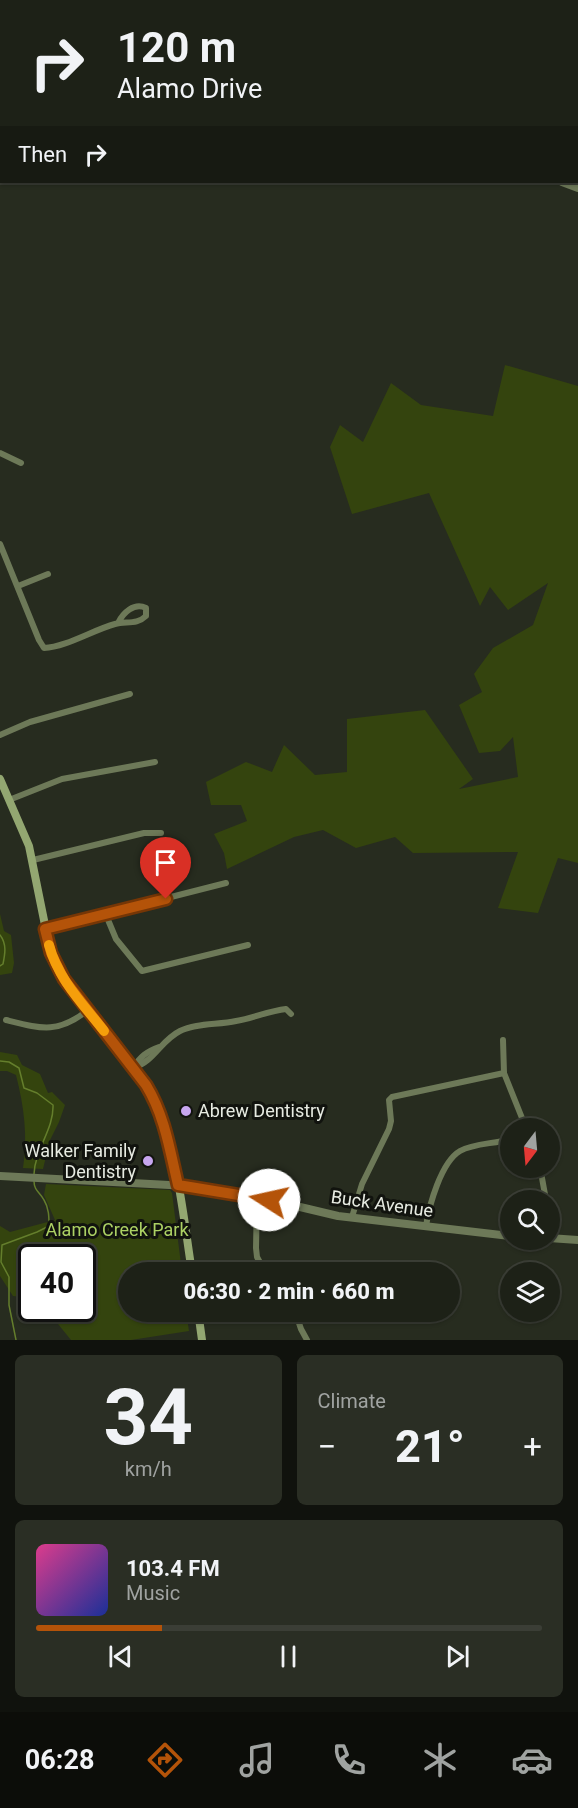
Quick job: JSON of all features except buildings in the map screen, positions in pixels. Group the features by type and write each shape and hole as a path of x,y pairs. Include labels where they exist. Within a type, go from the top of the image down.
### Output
{"main road":[{"path":"0,779 27,840 33,860 45,929 51,953 60,973 146,1085 157,1105 178,1185 190,1262"},
{"path":"200,1322 202,1340"}],"street":[{"path":"0,453 21,463"},
{"path":"0,544 44,648 118,623"},
{"path":"18,586 48,574"},
{"path":"0,735 30,722 130,693"},
{"path":"9,800 62,778 155,762"},
{"path":"33,860 144,833 161,833"},
{"path":"45,929 226,883"},
{"path":"106,915 116,939 142,971 248,945"},
{"path":"133,1068 144,1065 160,1047 181,1031 238,1021 286,1009 291,1014"},
{"path":"6,1020 43,1027 58,1027 69,1024 88,1010"},
{"path":"503,1040 504,1073 522,1118"},
{"path":"352,1217 362,1184 389,1129 391,1121 389,1100 392,1097 504,1073"},
{"path":"426,1226 430,1206 445,1168 454,1156 467,1148 500,1141"},
{"name":"Buck Avenue","path":"0,1176 178,1185 352,1217 500,1235"},
{"path":"257,1198 256,1248 260,1262"},
{"path":"560,1239 578,1240"},
{"path":"299,1322 307,1340"}],"green space":[{"path":"505,365 578,386 578,863 558,858 538,913 498,908 518,852 413,853 395,837 356,848 323,830 294,837 227,869 224,853 214,834 247,821 241,805 211,805 206,782 246,762 272,772 284,745 315,775 347,772 347,719 425,710 473,779 459,789 518,777 513,737 500,751 479,753 459,705 482,692 474,674 493,648 533,625 548,583 508,610 490,587 480,606 429,493 352,514 330,447 340,425 363,442 391,383 421,405 493,416"},
{"path":"0,914 4,931 11,935 14,963 12,973 0,975"},
{"path":"0,1052 17,1055 22,1065 40,1074 48,1093 52,1092 65,1105 50,1140 43,1169 23,1168 25,1133 21,1098 16,1075 0,1071"},
{"name":"Alamo Creek Park","path":"46,1184 170,1190 181,1262 118,1262 118,1322 188,1322 189,1331 131,1340 71,1340 56,1322 96,1322 96,1244 18,1244 18,1297 13,1296 0,1276 0,1226 10,1232 55,1220 44,1195"}],"waterway":[{"path":"0,935 5,949 3,964 0,966"},
{"path":"0,1061 9,1062 19,1068 24,1088 37,1093 53,1105 51,1122 35,1165 34,1174"},
{"path":"16,1340 9,1305 9,1277 1,1262 2,1245 49,1226 47,1206 36,1189 34,1181"}],"slow traffic":[{"path":"49,945 64,979 104,1031"}],"place":[{"name":"Abrew Dentistry","path":"186,1111"},
{"name":"Walker Family Dentistry","path":"148,1161"}],"route":[{"path":"166,899 45,929 51,953 64,979 146,1085 163,1121 178,1185 269,1200"}]}
